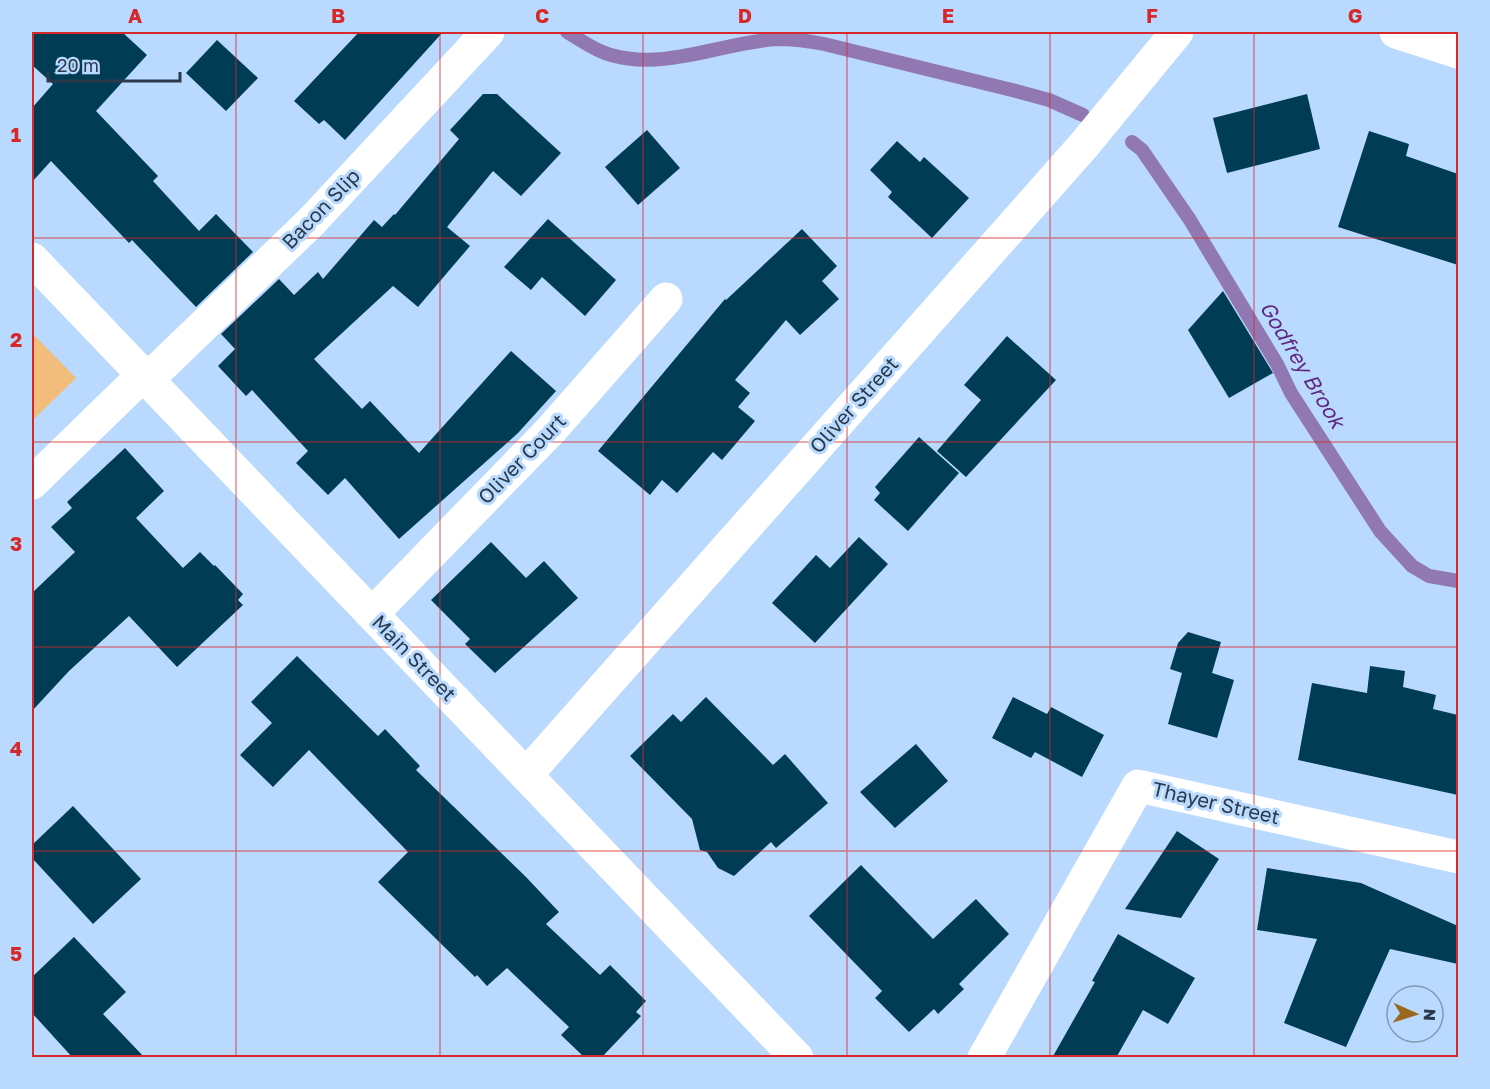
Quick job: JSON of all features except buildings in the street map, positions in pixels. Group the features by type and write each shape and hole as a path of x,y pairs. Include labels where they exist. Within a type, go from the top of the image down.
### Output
{"street":[{"name":"Bacon Slip","path":"32,483 304,228 488,32"},
{"name":"Oliver Street","path":"526,774 1084,145 1177,32"},
{"path":"1396,32 1458,52"},
{"name":"Main Street","path":"32,259 797,1058"},
{"name":"Oliver Court","path":"372,614 551,430 666,299"},
{"name":"Thayer Street","path":"984,1058 1138,786 1458,857"}],"shaded area":[{"path":"32,333 76,378 32,421"}],"waterway":[{"name":"Godfrey Brook","path":"567,32 599,51 611,55 653,60 674,58 757,41 778,39 813,42 1049,100 1083,115"},
{"name":"Godfrey Brook","path":"1132,142 1142,150 1190,220 1277,364 1291,393 1380,531 1412,566 1429,576 1458,581"}]}
